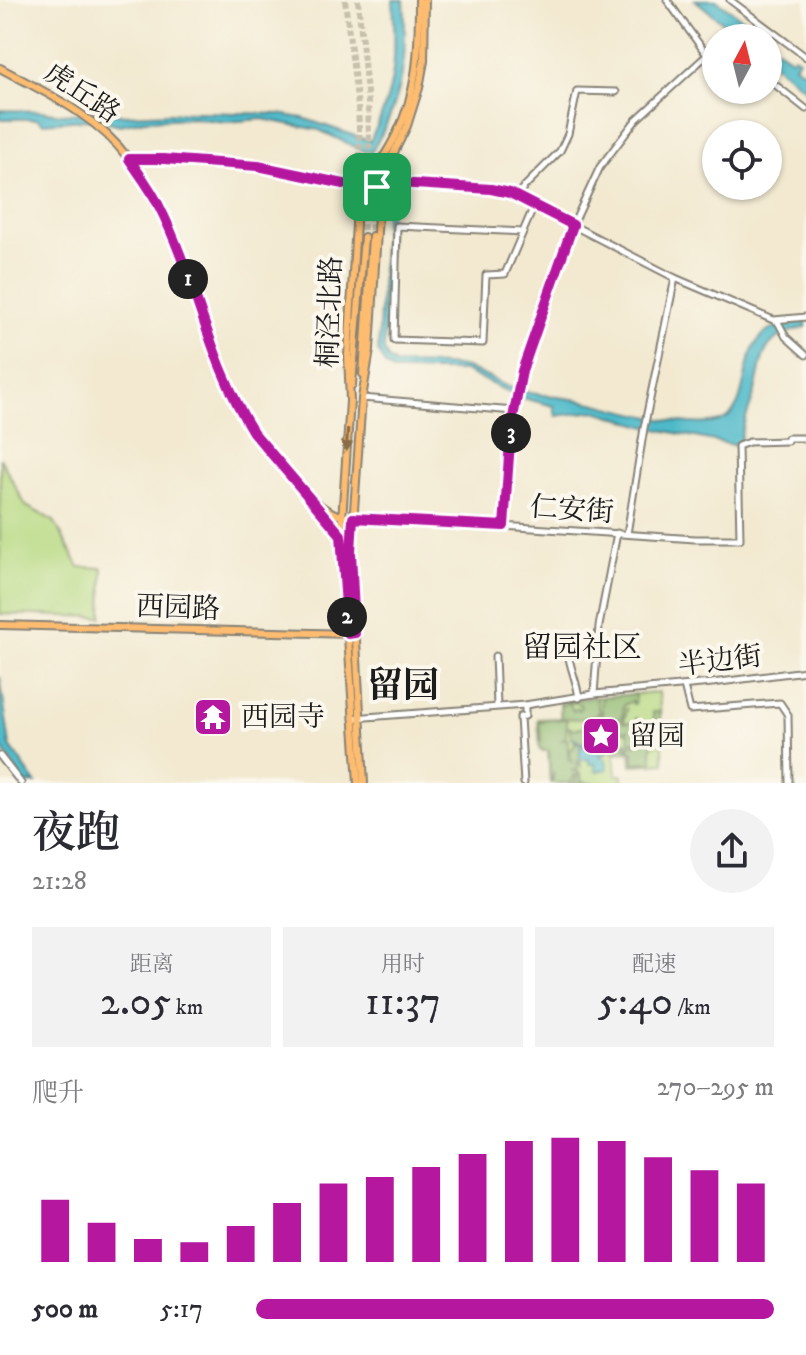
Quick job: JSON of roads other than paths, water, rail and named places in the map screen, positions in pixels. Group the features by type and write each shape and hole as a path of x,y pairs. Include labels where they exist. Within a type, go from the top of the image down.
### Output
{"main road":[{"name":"桐泾北路","path":"362,398 370,350 377,187 407,126 419,88 424,61 422,0"},
{"name":"桐泾北路","path":"350,399 348,355 357,207 363,188 393,142 408,107 418,60 422,0"},
{"name":"虎丘路","path":"0,68 78,111 99,126 129,159 164,216 237,404 253,432 304,492 341,518"},
{"name":"桐泾北路","path":"352,634 341,518 368,236 362,398 351,552 352,634 361,783"},
{"path":"304,492 341,535"},
{"path":"341,518 353,518"},
{"name":"西园路","path":"0,625 352,634"}],"street":[{"path":"667,0 702,48"},
{"path":"730,0 806,57"},
{"path":"504,526 518,388 573,225 600,167 636,120 702,60"},
{"path":"782,90 806,109"},
{"path":"515,196 560,151 568,134 577,91 616,92"},
{"path":"129,159 258,166 363,188 399,183 491,189 515,196 675,278 776,321 806,317"},
{"path":"523,232 397,226 394,340 483,343 486,275 505,274 523,232 534,206"},
{"path":"627,534 644,428 675,278"},
{"path":"776,321 786,337 806,355"},
{"path":"362,398 514,411"},
{"name":"仁安街","path":"353,518 740,539 738,446 749,442 806,438"},
{"path":"594,694 599,626 617,533"},
{"path":"568,652 569,666 577,679 579,698"},
{"path":"495,656 497,706"},
{"name":"半边街","path":"356,718 525,705 594,694 806,671"},
{"path":"684,686 690,710 780,703 788,715 789,783"},
{"path":"524,783 520,717 525,716 525,705"},
{"path":"0,756 21,783"}],"water":[{"path":"393,0 404,0 404,61 390,116 370,154 319,130 262,119 226,122 192,118 145,120 120,125 97,119 43,123 37,119 0,119 0,110 59,114 98,110 125,115 198,112 279,114 303,118 370,141 385,104 393,72"},
{"path":"695,0 716,0 750,24 725,24"},
{"path":"782,52 792,59 794,56 799,59 795,65 806,73 806,90 782,70"},
{"path":"386,194 391,194 384,350 388,359 395,364 462,367 521,391 584,401 672,421 707,423 720,421 731,414 738,404 754,347 763,335 787,324 806,321 806,327 778,338 765,353 740,443 733,445 647,427 596,411 556,416 554,406 519,397 464,371 393,371 385,365 378,351"},
{"path":"0,677 10,746 36,783 24,783 0,744"},
{"path":"570,737 582,743 594,741 596,747 598,743 605,744 608,749 606,754 599,755 606,760 608,769 596,771 595,764 589,764 589,759 580,760 583,745"}],"tunnel":[{"path":"345,0 358,107 364,237"},
{"path":"358,0 368,103 372,236"}],"place":[{"name":"西园寺","path":"213,717"},
{"name":"留园","path":"601,736"}],"district":[{"name":"留园社区","path":"582,648"},
{"name":"留园","path":"403,686"}]}
